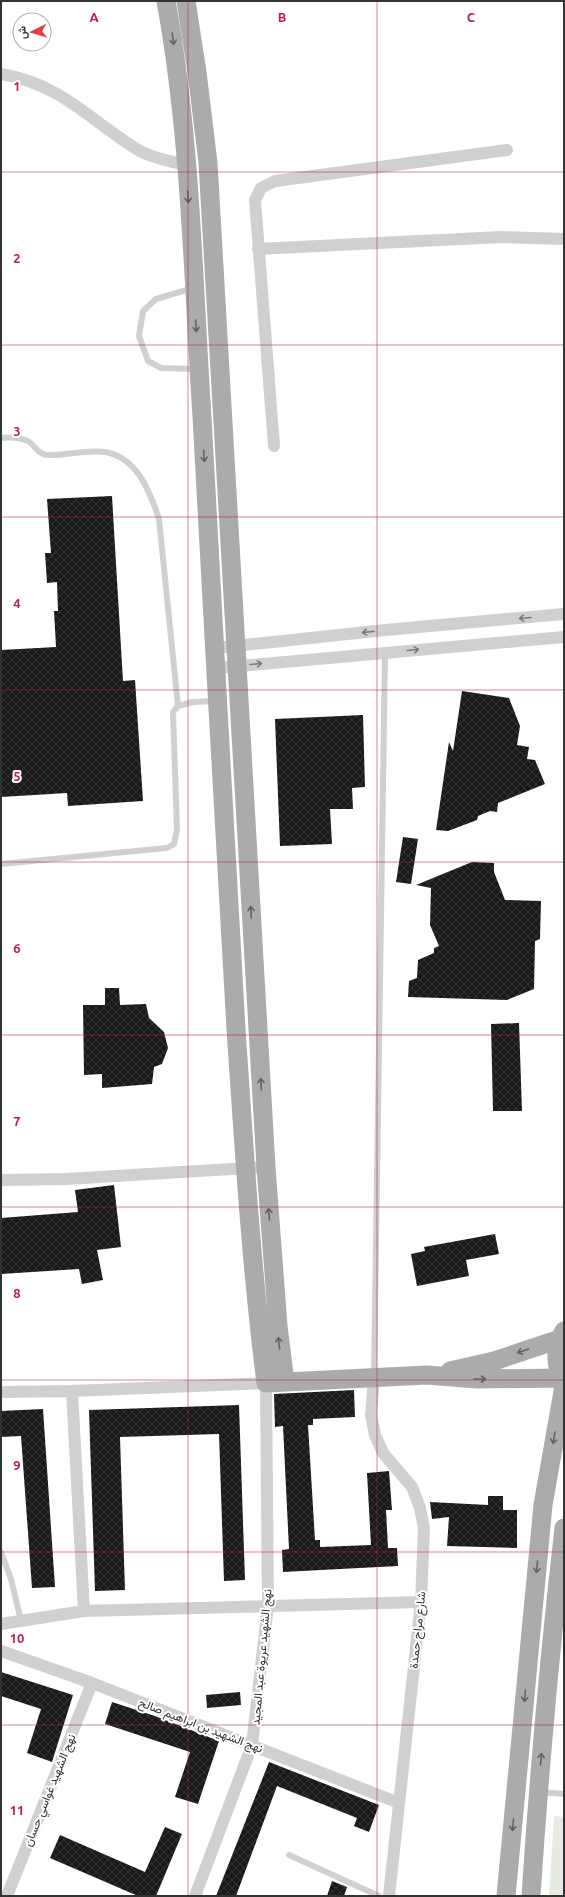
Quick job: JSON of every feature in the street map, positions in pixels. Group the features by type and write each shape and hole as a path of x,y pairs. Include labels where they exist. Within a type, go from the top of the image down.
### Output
{"main road":[{"path":"166,1 178,75 186,165 216,648 231,939 245,1168 257,1306 266,1383 427,1375 476,1379 563,1382"},
{"path":"186,1 203,117 215,267 236,666 266,1167 276,1303 285,1382"},
{"path":"192,268 215,267"},
{"path":"231,939 252,937"},
{"path":"427,1375 494,1361 562,1335"},
{"path":"506,1896 543,1505 563,1382 556,1359 562,1335"},
{"path":"531,1896 538,1792 556,1626 564,1528"}],"street":[{"path":"1,74 19,77 67,98 144,153 186,165"},
{"path":"274,446 255,200 261,188 275,181 507,150"},
{"path":"258,249 501,237 564,239"},
{"path":"216,648 385,630 564,614"},
{"path":"385,630 385,652"},
{"path":"217,668 564,637"},
{"path":"1,1180 66,1179 266,1167"},
{"name":"شارع مراح حمدة","path":"374,1378 371,1415 375,1435 383,1453 412,1487 420,1508 424,1528 421,1602 389,1896"},
{"path":"1,1392 72,1391 266,1383"},
{"name":"نهج الشهيد عريوة عبد المجيد","path":"194,1896 252,1745 268,1605 266,1383"},
{"path":"72,1391 84,1611"},
{"path":"1,1624 84,1611 421,1602"},
{"name":"نهج الشهيد بن ابراهيم صالح","path":"1,1651 92,1683 399,1803"},
{"name":"نهج الشهيد غواسي حسان","path":"7,1896 92,1683"}],"lane":[{"path":"194,288 156,299 142,311 139,336 148,361 161,368 199,369"},
{"path":"1,438 16,437 29,442 36,450 45,455 104,452 125,460 141,478 152,496 159,519 178,706"},
{"path":"374,1378 385,652"},
{"path":"1,864 167,848 174,844 177,830 173,712 178,706 193,702 218,701"},
{"path":"1,1552 11,1579 21,1621"},
{"path":"538,1792 564,1794"},
{"path":"289,1854 380,1896"}],"shaded area":[{"path":"554,1816 564,1817 564,1896 549,1896"}],"building":[{"path":"112,496 123,681 135,680 143,801 68,806 67,793 1,797 1,650 56,647 54,611 58,611 57,582 47,583 45,553 51,553 47,499"},
{"path":"462,691 509,698 520,726 517,745 529,747 527,759 535,760 545,784 498,803 497,812 490,811 478,816 477,820 448,831 436,830 449,742 453,751"},
{"path":"363,715 365,787 352,788 353,809 330,809 332,844 280,846 275,719"},
{"path":"403,837 418,839 411,884 396,882"},
{"path":"472,862 494,863 494,872 505,900 541,901 540,939 535,941 534,989 507,1000 408,997 409,981 417,978 418,960 434,953 434,948 439,946 430,925 431,888 416,885"},
{"path":"105,988 119,988 120,1005 146,1004 149,1018 164,1032 168,1048 162,1064 154,1067 152,1084 102,1088 102,1074 84,1075 83,1005 105,1005"},
{"path":"519,1023 522,1111 493,1111 491,1024"},
{"path":"114,1185 121,1247 97,1250 103,1280 82,1284 79,1269 1,1274 1,1218 78,1212 75,1190"},
{"path":"495,1234 499,1254 466,1260 469,1276 417,1286 411,1254 425,1251 424,1247"},
{"path":"354,1390 355,1417 313,1419 313,1425 308,1425 315,1540 320,1540 320,1547 371,1545 367,1473 389,1471 392,1510 386,1510 388,1548 397,1548 398,1566 283,1572 282,1550 289,1549 283,1426 275,1427 274,1394"},
{"path":"239,1405 245,1580 224,1581 219,1434 120,1437 125,1590 95,1591 89,1410"},
{"path":"43,1409 55,1587 32,1588 21,1436 1,1437 1,1411"},
{"path":"488,1496 503,1496 503,1510 517,1510 517,1548 447,1546 449,1517 432,1519 430,1502 488,1505"},
{"path":"1,1672 73,1695 52,1762 27,1753 41,1709 1,1696"},
{"path":"240,1692 241,1705 207,1708 206,1695"},
{"path":"112,1702 155,1716 219,1741 198,1804 175,1797 190,1752 105,1724"},
{"path":"269,1762 379,1805 369,1832 354,1826 357,1818 277,1786 236,1896 216,1896"},
{"path":"165,1827 182,1834 156,1896 138,1896 50,1858 60,1835 145,1872"},
{"path":"332,1881 347,1887 344,1896 327,1896"}]}
